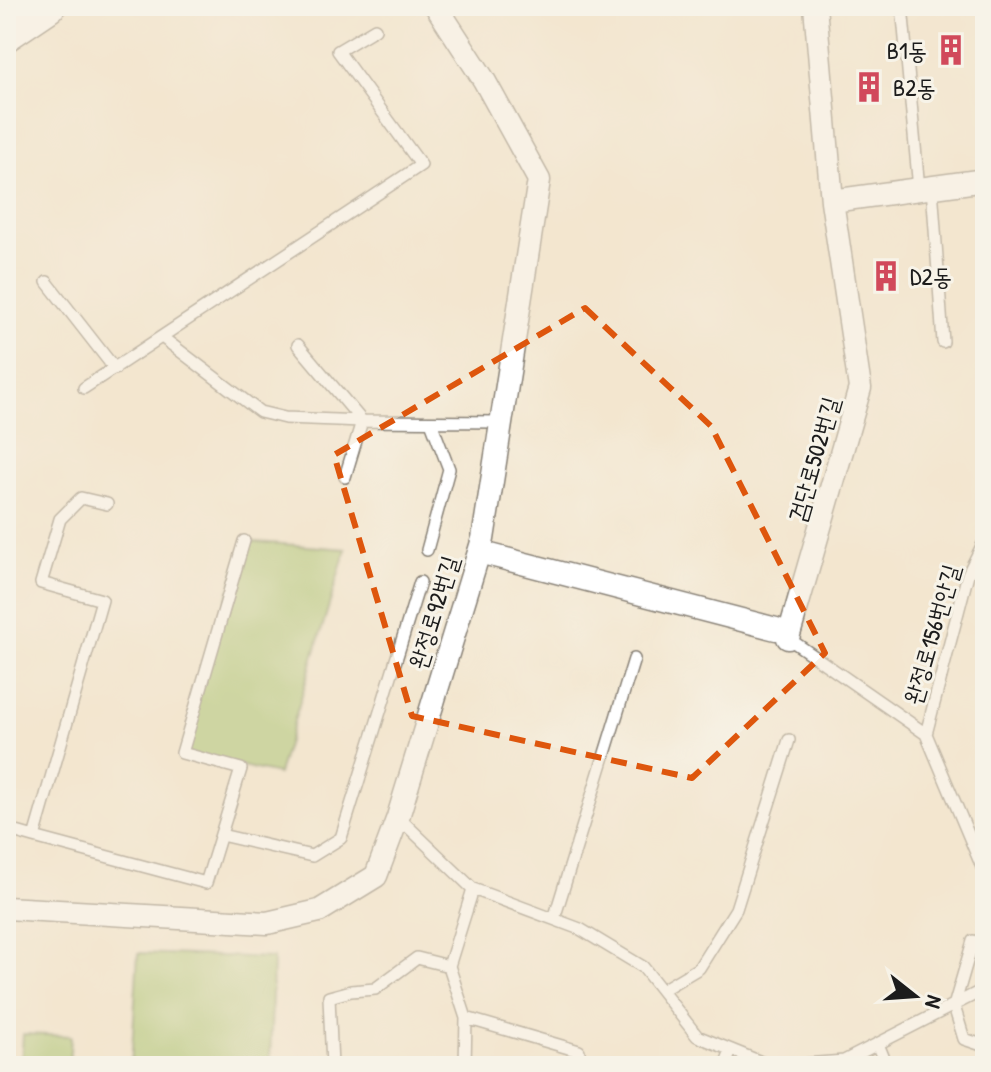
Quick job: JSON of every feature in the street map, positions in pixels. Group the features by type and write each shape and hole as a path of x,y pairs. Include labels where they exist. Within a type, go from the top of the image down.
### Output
{"main road":[{"path":"6,35 47,7"}],"street":[{"name":"검단로502번길","path":"782,634 860,388 832,201 815,6"},
{"name":"완정로92번길","path":"6,908 267,923 319,911 376,876 398,817 479,552 539,180 484,80 439,7"},
{"path":"832,201 985,180"},
{"path":"479,552 782,634"}],"lane":[{"path":"902,6 943,342"},
{"path":"84,388 421,165 338,51 375,29"},
{"path":"47,282 115,369"},
{"path":"163,338 260,412 285,418 501,422"},
{"path":"298,345 362,421"},
{"path":"345,477 362,421"},
{"path":"427,550 449,469 431,422"},
{"path":"34,837 102,600 41,583 60,519 81,498 107,504"},
{"name":"완정로156번안길","path":"985,540 968,574 926,734 985,874"},
{"path":"6,829 206,883 241,769 182,753 244,541"},
{"path":"221,835 312,856 341,838 420,582"},
{"path":"782,634 926,734"},
{"path":"554,919 634,659"},
{"path":"662,990 699,968 736,909 789,740"},
{"path":"398,817 473,889 580,929 643,967 697,1036 771,1066"},
{"path":"465,1066 466,1018 449,966 473,889"},
{"path":"973,941 954,1006 964,1039 985,1046"},
{"path":"332,1066 329,997 375,989 417,958 449,966"},
{"path":"779,1066 844,1061 985,989"},
{"path":"466,1018 579,1051 574,1066"},
{"path":"878,1044 887,1066"},
{"path":"725,1066 731,1050"}],"highlighted area":[{"path":"585,308 711,426 825,653 692,778 412,716 334,455"}],"green space":[{"path":"244,541 346,549 278,774 182,753"},
{"path":"138,953 273,958 270,1066 131,1066"},
{"path":"23,1034 71,1036 69,1066 21,1066"}],"place":[{"name":"B1동","path":"951,50"},
{"name":"B2동","path":"869,87"},
{"name":"D2동","path":"886,276"}]}
